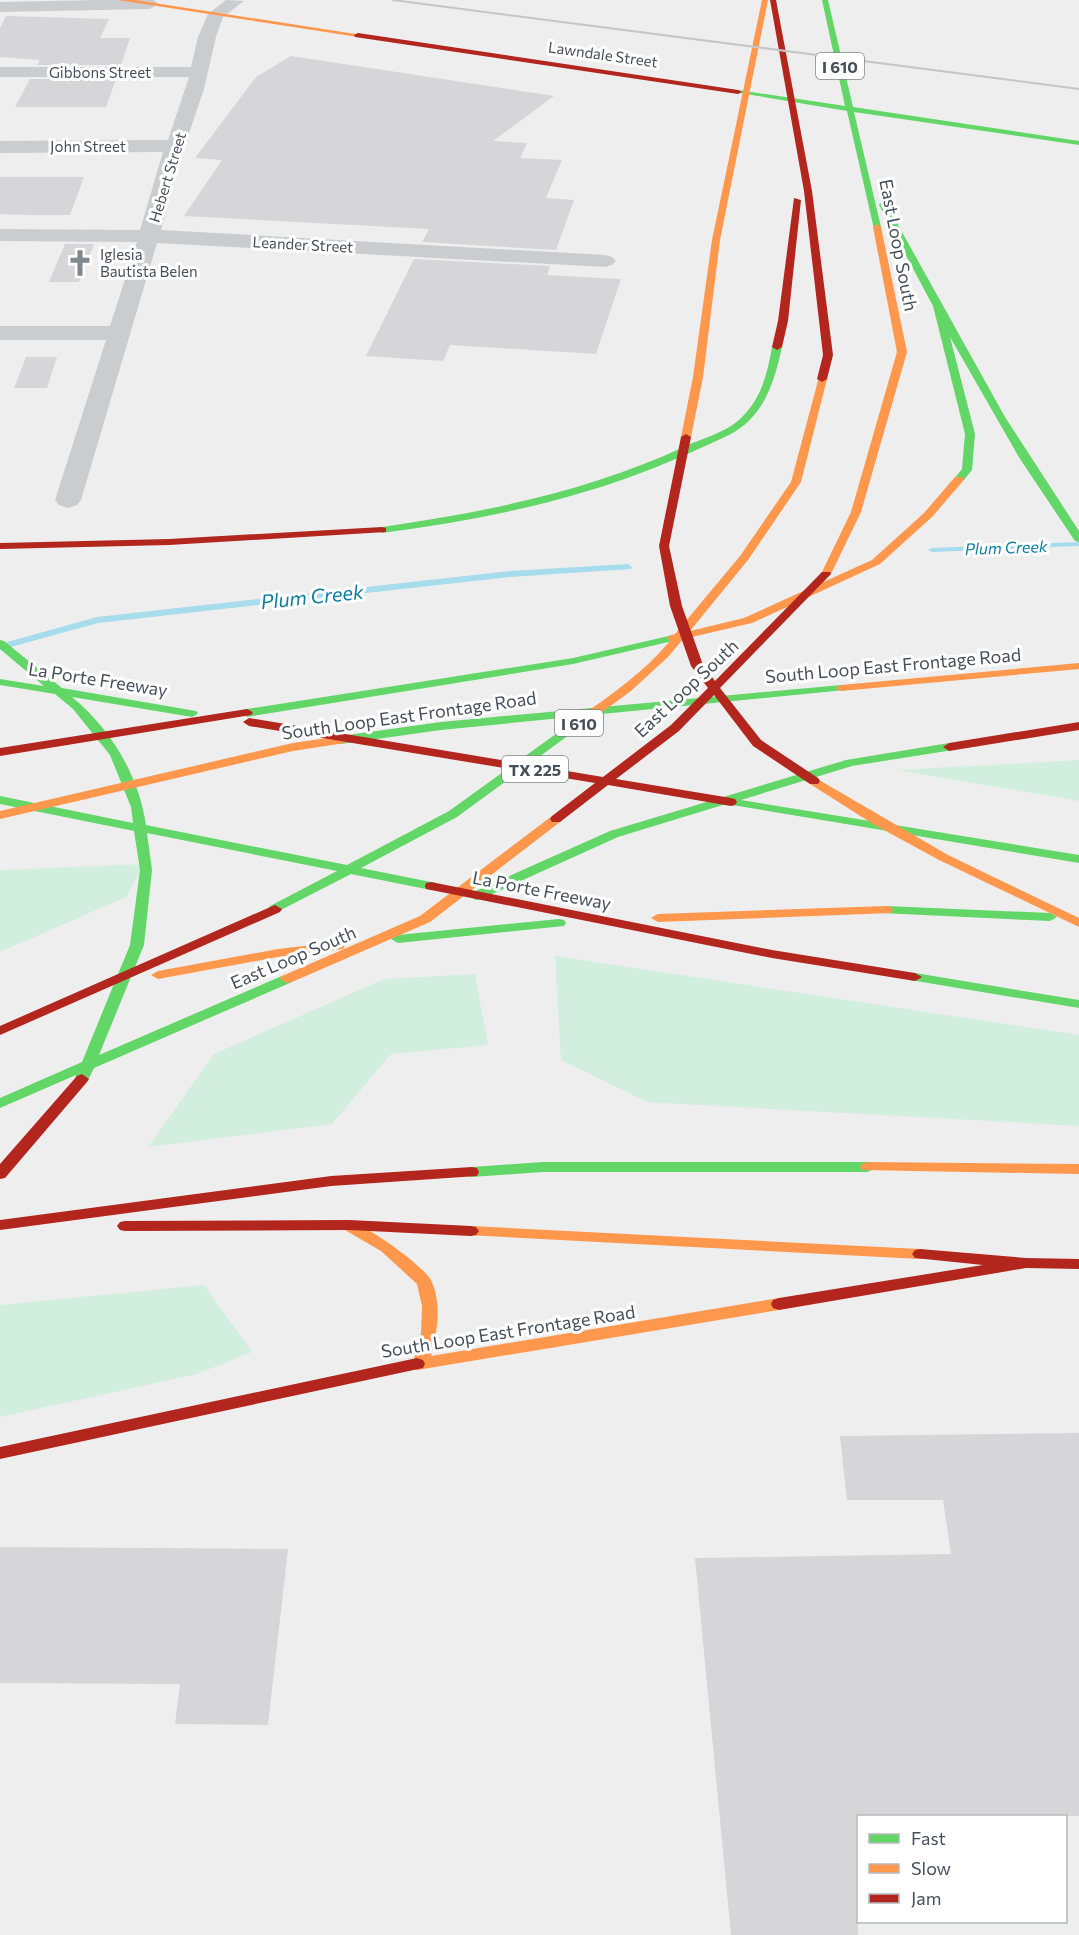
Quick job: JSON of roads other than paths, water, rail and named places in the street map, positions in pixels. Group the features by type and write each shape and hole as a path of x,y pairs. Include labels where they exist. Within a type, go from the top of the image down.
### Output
{"main road":[{"name":"Lawndale Street","path":"122,0 150,4 231,4 489,54 1079,143"},
{"path":"765,0 716,240 698,377 664,546 676,606 697,666 757,743 855,809 966,871 1079,923"},
{"name":"I 610","path":"0,1030 260,917 453,814 627,689 664,655 744,558 796,482 828,355 797,123 773,0"},
{"name":"East Loop South","path":"0,1103 425,919 675,728 824,578 831,568 856,512 902,352 867,174 855,132 825,0"},
{"path":"489,54 509,41"},
{"path":"732,74 802,84"},
{"path":"826,88 861,93"},
{"path":"966,126 978,110"},
{"path":"0,546 169,542 355,532 460,520 557,498 667,460 740,424 767,393 783,321 802,157"},
{"path":"867,174 1008,434 1054,506 1079,539"},
{"path":"0,752 573,661 748,621 876,562 928,515 967,470 970,434 937,304"},
{"path":"0,643 77,707 116,754 137,807 146,870 137,945 110,1008 86,1075 0,1174"},
{"name":"South Loop East Frontage Road","path":"0,815 293,747 441,726 1079,666"},
{"path":"0,673 56,690"},
{"name":"South Loop East Frontage Road","path":"692,685 739,681"},
{"name":"La Porte Freeway","path":"0,682 1079,859"},
{"path":"598,693 646,689"},
{"name":"South Loop East Frontage Road","path":"250,738 342,722"},
{"path":"425,919 614,834 850,763 1079,726"},
{"path":"112,769 135,763"},
{"path":"0,795 22,790"},
{"name":"La Porte Freeway","path":"0,800 772,954 1079,1004"},
{"path":"35,999 278,953 516,926 865,909 1079,918"},
{"path":"0,1226 331,1181 543,1167 1047,1167 1079,1169"},
{"path":"116,1226 349,1225 853,1249 1026,1263 1079,1264"},
{"path":"349,1225 386,1247 424,1282 430,1306 429,1333 421,1364"},
{"path":"0,1226 93,1226"},
{"name":"South Loop East Frontage Road","path":"0,1453 381,1370 1026,1263"}],"street":[{"path":"0,7 150,4"},
{"name":"Hebert Street","path":"68,500 149,236 167,169 199,72 207,37 231,4"},
{"name":"Gibbons Street","path":"0,72 199,72"},
{"name":"John Street","path":"0,147 176,146"},
{"name":"Leander Street","path":"0,235 149,236 605,261"},
{"path":"0,333 119,333"}],"waterway":[{"name":"Plum Creek","path":"932,550 1079,544"},
{"name":"Plum Creek","path":"0,647 97,620 510,574 628,567"}],"railway":[{"path":"393,0 1079,89"}],"place":[{"name":"Iglesia Bautista Belen","path":"80,263"}]}
